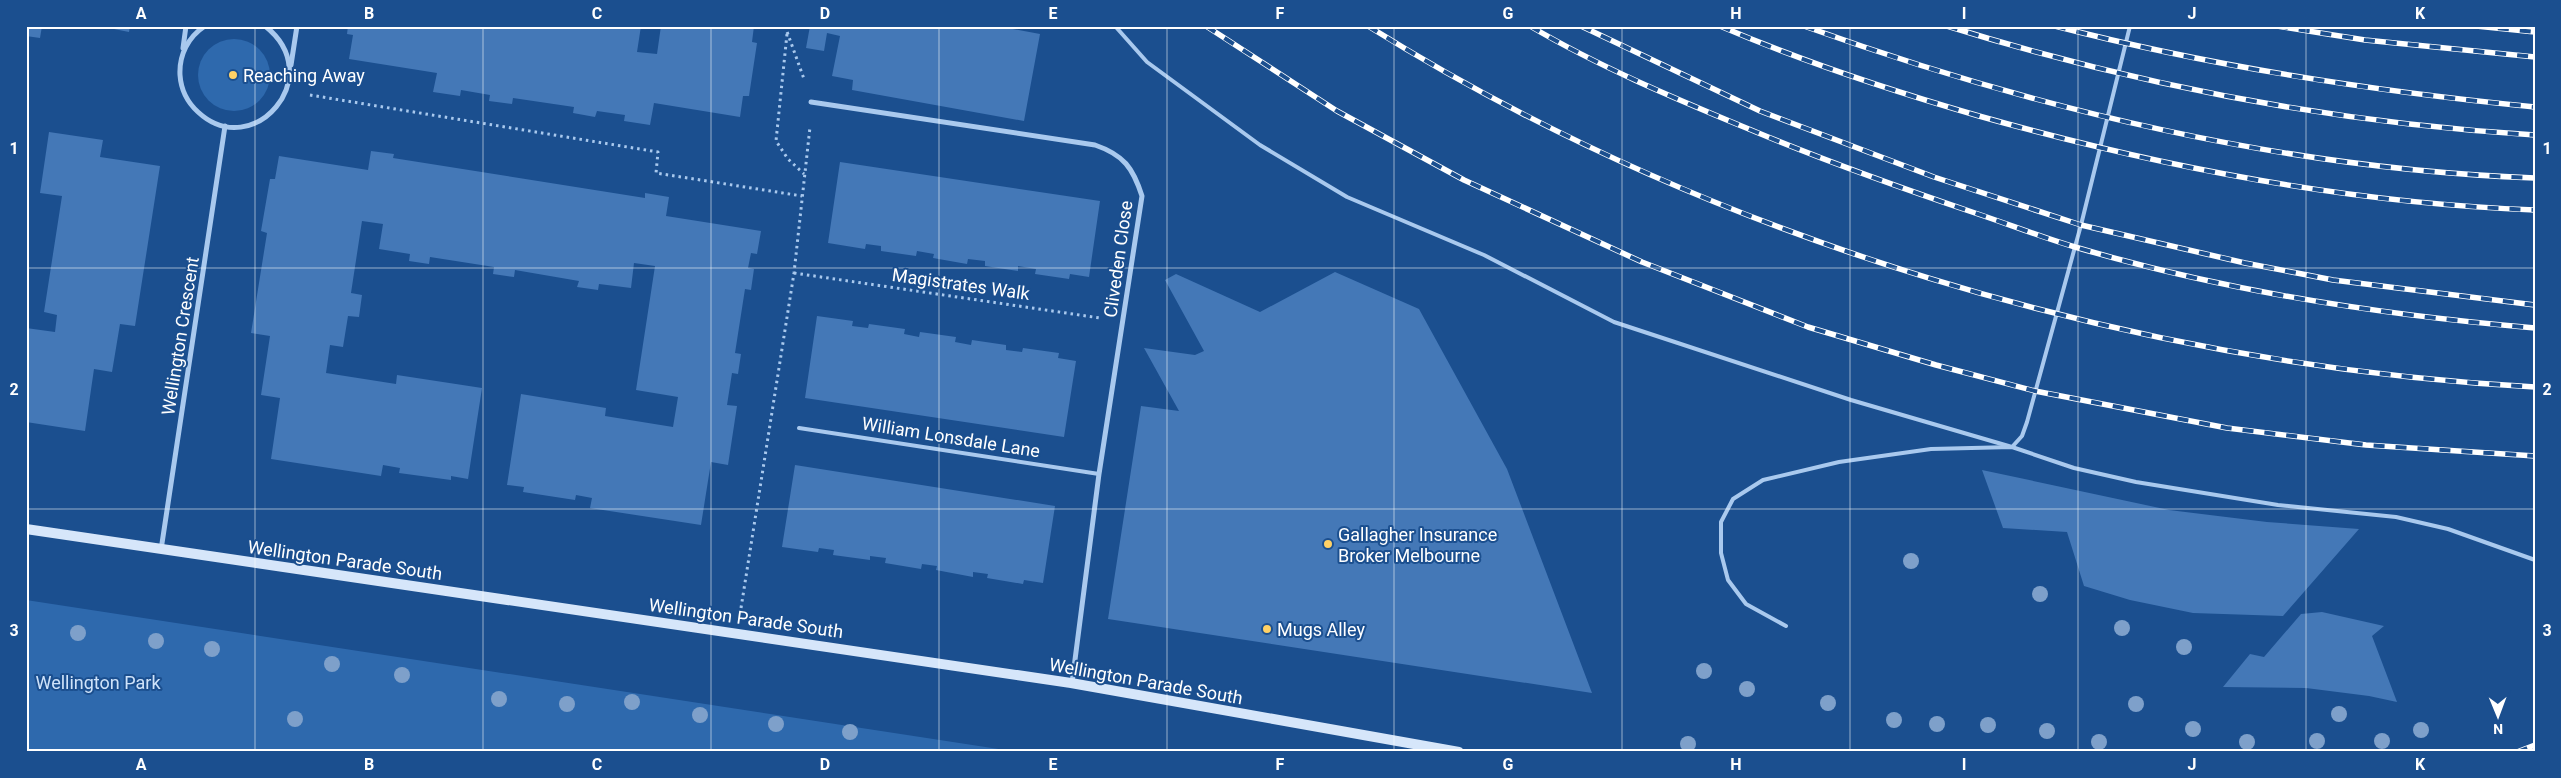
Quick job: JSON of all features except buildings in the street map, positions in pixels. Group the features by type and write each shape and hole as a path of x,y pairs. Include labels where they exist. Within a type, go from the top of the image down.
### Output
{"street":[{"path":"186,26 181,59 181,86 188,102 201,115 225,126 253,124 270,115 282,100 289,82 297,26"},
{"path":"181,59 188,42 205,26"},
{"path":"265,26 283,46 290,72"},
{"name":"Cliveden Close","path":"811,102 1095,145 1113,151 1127,164 1136,180 1142,196 1099,474 1072,683"},
{"name":"Wellington Crescent","path":"161,550 225,126"},
{"name":"Wellington Parade South","path":"26,529 1072,683 1459,752"}],"lane":[{"path":"1115,26 1147,62 1260,144 1347,197 1484,255 1614,322 1851,400 2012,447 2074,468 2136,482 2278,504 2396,517 2448,528 2535,560"},
{"path":"1786,626 1746,604 1728,580 1722,553 1721,522 1733,499 1763,480 1839,462 1931,448 2012,447 2022,436 2028,422 2081,225 2130,26"},
{"name":"William Lonsdale Lane","path":"799,428 1099,474"}],"path":[{"path":"737,633 794,273 811,102 785,26"},
{"path":"787,33 776,141 788,159 804,175"},
{"path":"289,82 308,95 658,152 656,173 802,196"},
{"name":"Magistrates Walk","path":"794,273 1124,321"}],"green space":[{"path":"227,39 241,39 260,49 270,68 270,82 260,101 241,111 227,111 208,101 198,82 198,68 208,49"},
{"name":"Wellington Park","path":"26,600 1018,752 26,752"}],"railway":[{"path":"1206,26 1337,111 1464,180 1642,262 1808,327 1936,365 2035,391 2227,428 2366,445 2535,456"},
{"path":"1368,26 1500,102 1638,169 1782,228 1929,278 2079,319 2231,351 2383,374 2535,387"},
{"path":"1530,26 1584,56 1641,83 1783,143 1892,184 2075,247 2131,263 2245,289 2419,316 2535,328"},
{"path":"1581,26 1760,111 1934,177 2081,225 2245,263 2333,280 2535,305"},
{"path":"1720,26 1816,64 1914,96 1979,116 2116,151 2254,180 2324,191 2394,200 2535,210"},
{"path":"1804,26 1982,84 2072,109 2164,130 2256,148 2348,162 2441,172 2535,178"},
{"path":"1947,26 2091,66 2238,98 2386,121 2535,135"},
{"path":"2055,26 2174,54 2293,76 2474,101 2535,107"},
{"path":"2277,26 2365,40 2535,57"},
{"path":"2476,26 2535,32"},
{"path":"2517,752 2535,745"}],"place":[{"name":"Reaching Away","path":"233,75"},
{"name":"Gallagher Insurance Broker Melbourne","path":"1328,544"},
{"name":"Mugs Alley","path":"1267,629"}]}
